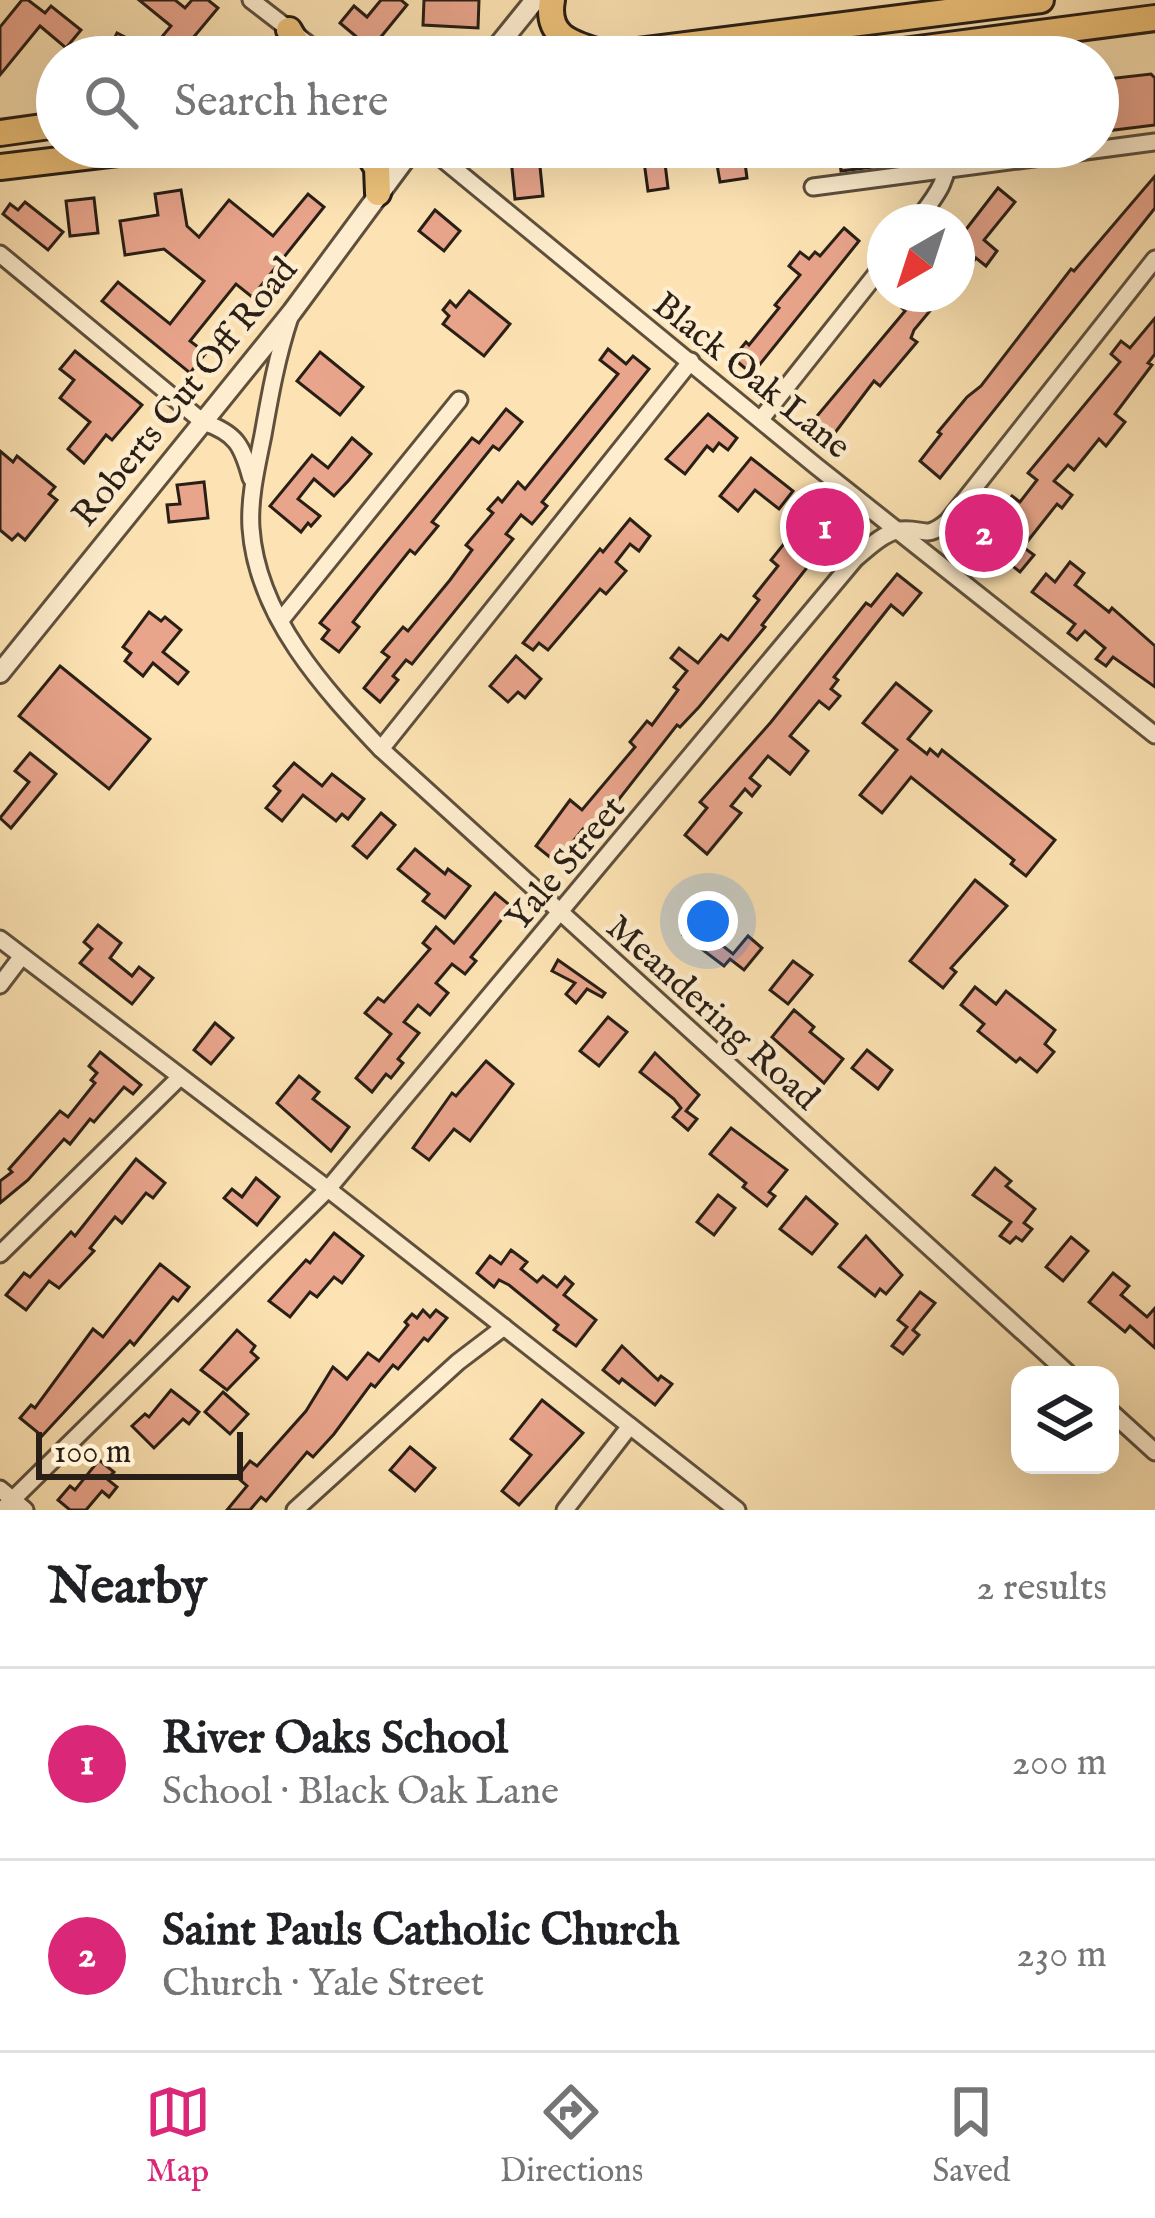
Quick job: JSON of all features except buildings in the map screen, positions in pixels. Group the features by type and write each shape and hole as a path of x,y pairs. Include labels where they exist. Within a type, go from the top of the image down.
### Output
{"main road":[{"path":"552,0 551,24 560,36"},
{"path":"814,36 1040,0"},
{"path":"1009,4 1016,36"},
{"path":"1023,36 1155,18"},
{"path":"289,30 293,36"},
{"path":"0,133 36,128"},
{"path":"0,167 36,163"},
{"path":"377,168 377,193"}],"street":[{"path":"251,0 297,36"},
{"path":"506,36 535,0"},
{"path":"1119,147 1155,142"},
{"name":"Roberts Cut Off Road","path":"0,673 292,312 397,168"},
{"name":"Black Oak Lane","path":"454,168 1155,735"},
{"path":"813,187 963,168"},
{"path":"930,204 948,170"},
{"name":"Meandering Road","path":"0,254 203,422 225,429 244,451 254,487"},
{"name":"Yale Street","path":"10,1502 328,1189 838,578 881,538 898,531 928,534 948,521 1155,259"},
{"path":"761,419 867,286"},
{"name":"Meandering Road","path":"292,312 277,357 251,528 281,620 299,652 333,698 381,749 1060,1366"},
{"path":"381,749 691,362"},
{"path":"281,620 459,400"},
{"path":"0,939 737,1510"},
{"path":"0,985 22,956"},
{"path":"0,1254 180,1077"},
{"path":"295,1510 458,1362 504,1327"},
{"path":"1119,1419 1155,1452"},
{"path":"565,1510 630,1426"}],"place":[{"name":"River Oaks School","path":"825,527"},
{"name":"Saint Pauls Catholic Church","path":"984,533"}]}
